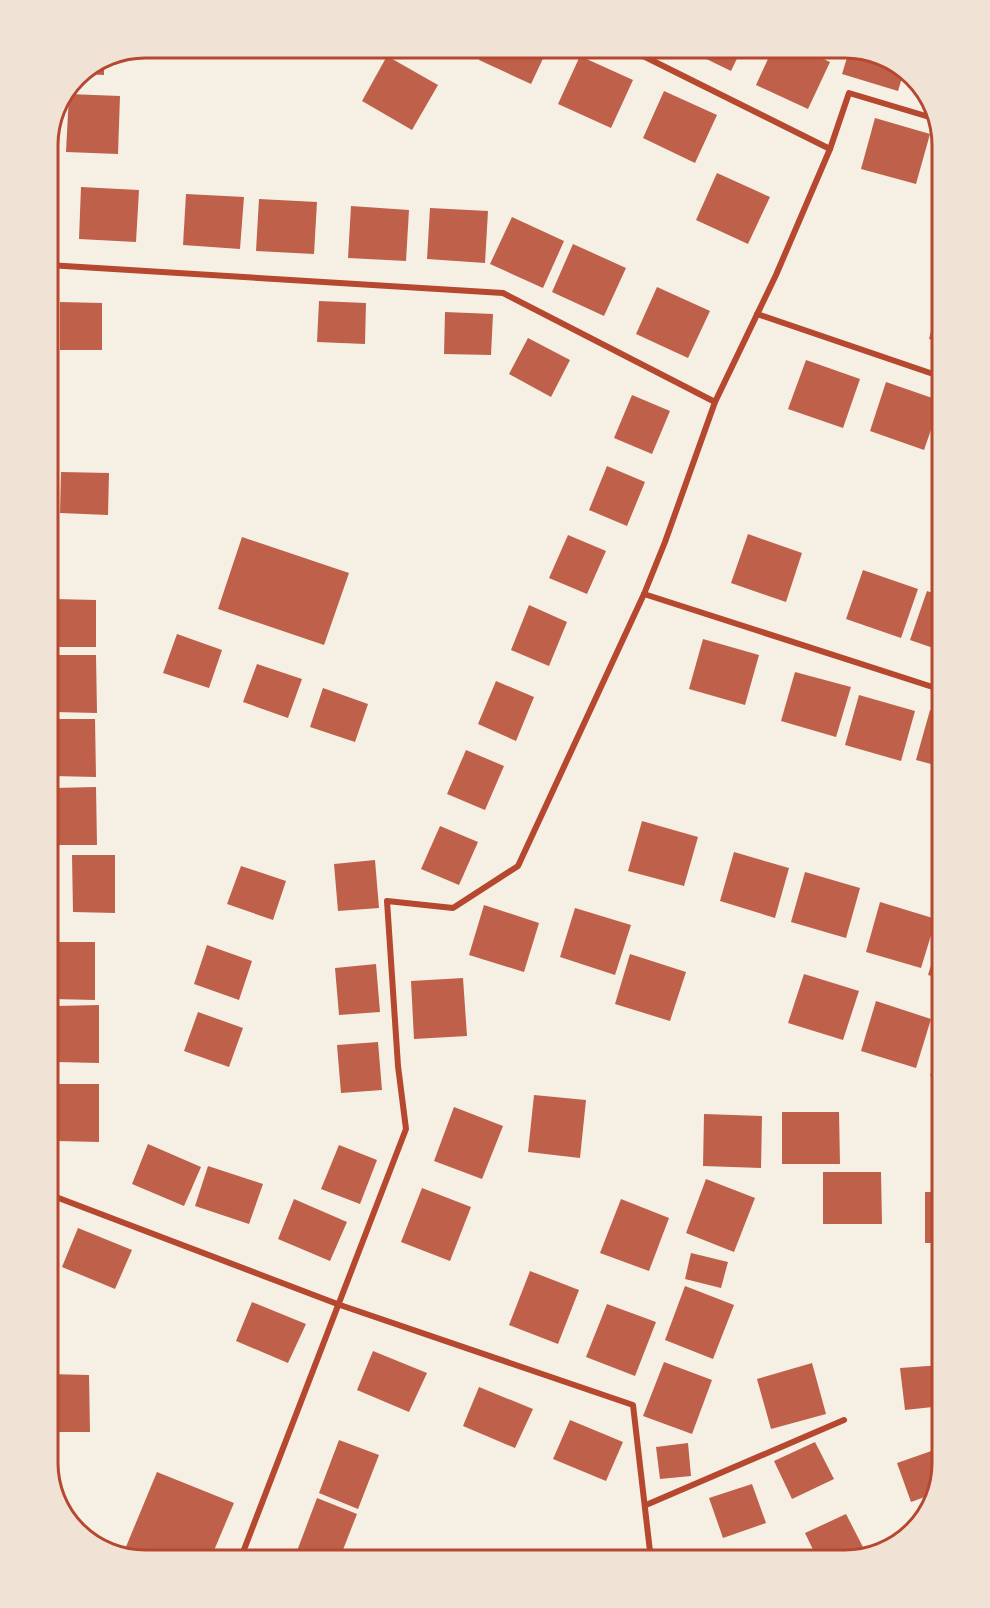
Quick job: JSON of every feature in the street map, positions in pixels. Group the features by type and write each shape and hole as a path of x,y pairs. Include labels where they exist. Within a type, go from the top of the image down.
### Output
{"street":[{"path":"649,59 830,149"},
{"path":"244,1549 406,1129 398,1066 387,901 453,908 519,866 644,594 715,402 757,314 830,149 849,93 926,116"},
{"path":"59,266 503,293 715,402"},
{"path":"757,314 932,374"},
{"path":"644,594 932,687"},
{"path":"58,1198 340,1305 633,1406 650,1550"},
{"path":"646,1505 844,1419"}],"building":[{"path":"386,58 391,58 438,85 412,130 362,101"},
{"path":"480,58 543,59 531,84"},
{"path":"579,59 586,59 633,80 611,128 558,104"},
{"path":"706,59 737,59 731,71"},
{"path":"768,59 823,59 830,62 808,109 756,85"},
{"path":"847,59 861,60 883,68 901,80 898,91 842,74"},
{"path":"104,69 104,75 95,75"},
{"path":"664,91 717,115 695,163 643,138"},
{"path":"76,94 120,96 118,154 66,152 68,106"},
{"path":"875,118 930,134 916,184 861,169"},
{"path":"717,173 770,197 748,244 696,220"},
{"path":"81,187 139,190 136,242 79,239"},
{"path":"186,194 244,197 240,249 183,245"},
{"path":"259,199 317,202 314,254 256,251"},
{"path":"351,206 409,210 406,261 348,258"},
{"path":"430,208 488,211 485,263 427,259"},
{"path":"512,217 564,241 543,288 490,264"},
{"path":"573,244 626,268 604,316 552,292"},
{"path":"657,287 710,311 688,358 636,334"},
{"path":"319,301 366,303 365,344 317,342"},
{"path":"60,302 102,303 102,350 60,350"},
{"path":"445,312 493,314 491,355 444,354"},
{"path":"528,338 570,360 551,397 509,374"},
{"path":"806,360 860,379 843,428 788,409"},
{"path":"886,382 932,398 932,427 924,450 870,431"},
{"path":"632,395 670,411 652,454 614,438"},
{"path":"607,466 645,482 627,526 589,510"},
{"path":"61,472 109,473 108,515 60,513"},
{"path":"748,534 802,553 786,602 731,583"},
{"path":"568,535 606,551 587,594 549,578"},
{"path":"242,537 349,573 324,645 218,609"},
{"path":"863,570 918,589 901,638 846,619"},
{"path":"927,591 932,593 932,648 910,640"},
{"path":"59,599 96,600 96,647 59,647"},
{"path":"529,605 567,622 549,666 511,650"},
{"path":"177,634 222,650 209,688 163,673"},
{"path":"703,639 759,655 745,705 689,689"},
{"path":"59,655 96,655 97,713 59,712"},
{"path":"257,664 302,679 288,718 243,702"},
{"path":"795,672 851,687 836,737 781,721"},
{"path":"496,681 534,697 516,741 478,724"},
{"path":"323,688 368,704 355,742 310,727"},
{"path":"859,695 915,711 901,761 845,745"},
{"path":"930,710 932,710 932,764 916,760"},
{"path":"59,719 95,719 96,777 59,776"},
{"path":"466,750 504,766 485,810 447,794"},
{"path":"96,787 97,845 58,845 59,788"},
{"path":"642,821 698,837 684,886 628,871"},
{"path":"440,826 478,842 459,885 421,869"},
{"path":"734,852 789,868 775,918 720,901"},
{"path":"72,855 115,855 115,913 73,912"},
{"path":"375,860 379,908 338,911 334,864"},
{"path":"241,866 286,881 273,920 227,904"},
{"path":"805,872 860,888 846,938 791,922"},
{"path":"880,902 932,918 932,932 921,968 866,952"},
{"path":"484,905 539,923 524,972 469,955"},
{"path":"575,908 631,925 615,975 560,957"},
{"path":"58,942 95,942 95,1000 58,999"},
{"path":"207,945 252,961 239,1000 194,984"},
{"path":"630,954 686,972 670,1021 615,1004"},
{"path":"932,962 932,976 928,975"},
{"path":"376,964 380,1012 339,1015 335,968"},
{"path":"804,974 859,991 843,1040 788,1023"},
{"path":"463,978 467,1036 414,1039 411,981"},
{"path":"876,1001 931,1019 916,1068 861,1051"},
{"path":"99,1005 99,1063 58,1062 58,1006"},
{"path":"198,1012 243,1028 229,1067 184,1051"},
{"path":"378,1042 382,1090 341,1093 337,1045"},
{"path":"58,1084 99,1084 99,1142 58,1141"},
{"path":"534,1095 586,1100 580,1158 528,1152"},
{"path":"454,1107 503,1126 482,1179 434,1161"},
{"path":"782,1112 839,1112 840,1164 782,1164"},
{"path":"704,1114 762,1116 761,1168 703,1166"},
{"path":"148,1144 201,1167 184,1206 132,1184"},
{"path":"339,1145 377,1160 360,1204 321,1189"},
{"path":"208,1166 263,1184 249,1224 195,1206"},
{"path":"823,1172 881,1172 882,1224 823,1224"},
{"path":"706,1179 755,1198 734,1252 686,1233"},
{"path":"422,1188 471,1207 450,1261 401,1242"},
{"path":"925,1192 932,1192 932,1243 925,1243"},
{"path":"294,1199 347,1222 330,1261 278,1239"},
{"path":"621,1199 669,1218 649,1271 600,1253"},
{"path":"78,1228 132,1250 115,1289 62,1267"},
{"path":"691,1253 728,1262 721,1288 685,1279"},
{"path":"530,1271 579,1290 558,1344 509,1325"},
{"path":"685,1286 734,1305 713,1359 665,1340"},
{"path":"252,1302 306,1324 288,1363 236,1341"},
{"path":"607,1304 656,1322 635,1376 586,1357"},
{"path":"373,1351 427,1373 409,1412 357,1390"},
{"path":"664,1362 712,1380 692,1434 643,1416"},
{"path":"812,1363 826,1414 771,1429 757,1379"},
{"path":"932,1366 932,1407 905,1410 900,1368"},
{"path":"58,1374 89,1375 90,1432 58,1432"},
{"path":"479,1387 533,1409 515,1448 463,1426"},
{"path":"570,1420 623,1442 606,1481 553,1459"},
{"path":"339,1440 379,1455 358,1509 319,1493"},
{"path":"815,1442 834,1479 792,1499 774,1461"},
{"path":"688,1443 691,1476 660,1479 656,1447"},
{"path":"932,1451 931,1474 924,1497 911,1502 897,1463"},
{"path":"157,1472 234,1503 215,1549 126,1547"},
{"path":"752,1484 766,1523 723,1538 709,1498"},
{"path":"317,1498 357,1514 343,1549 298,1549"},
{"path":"846,1514 863,1548 813,1550 805,1533"}]}
